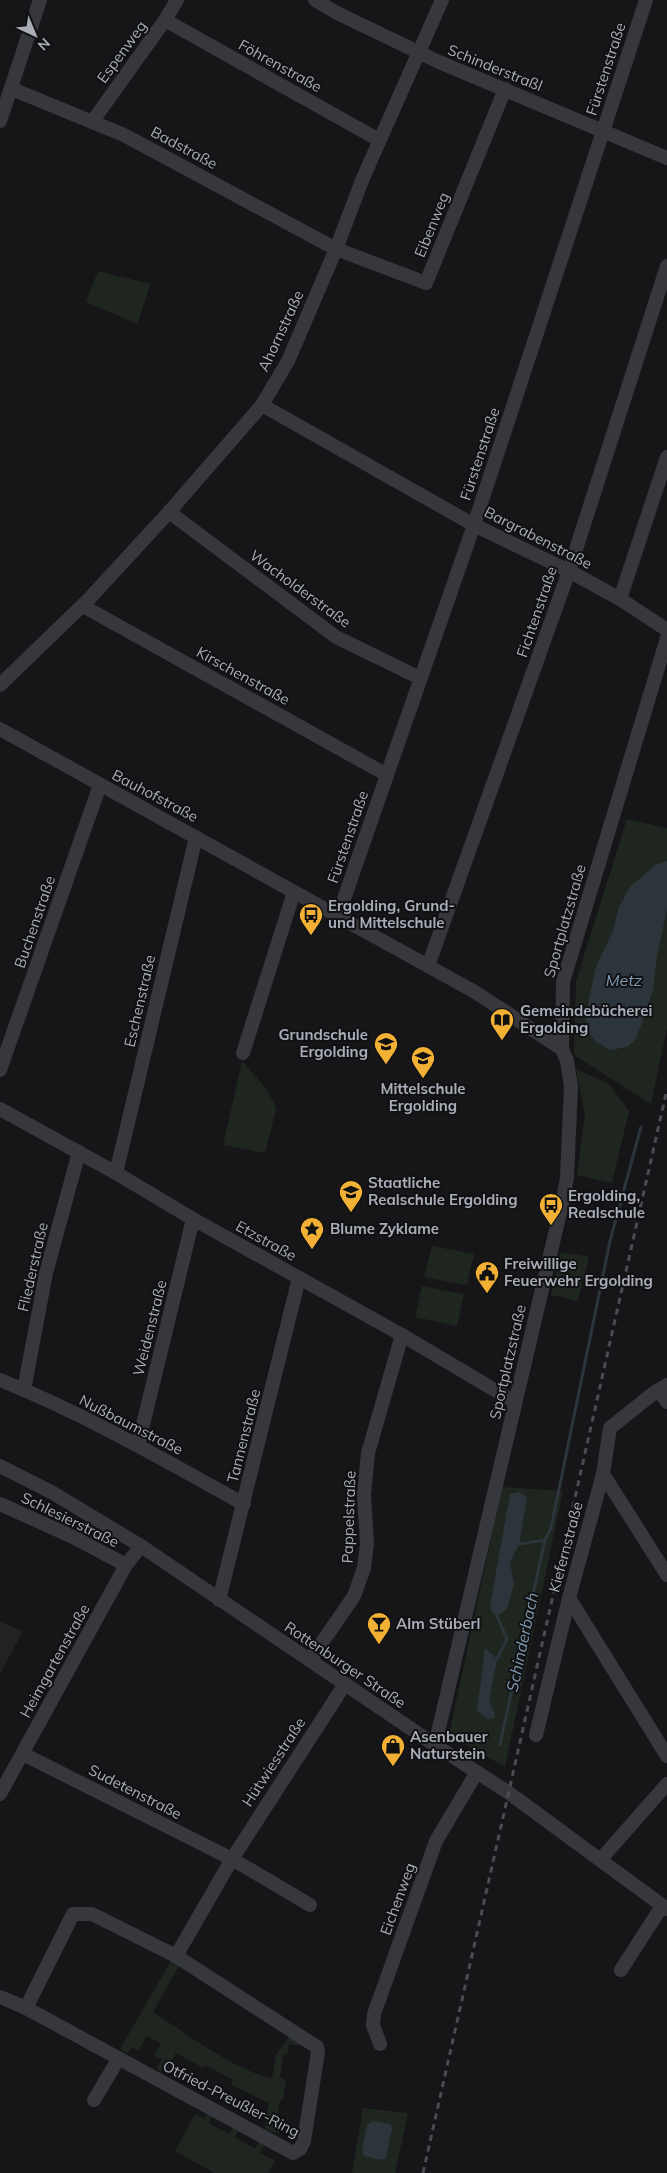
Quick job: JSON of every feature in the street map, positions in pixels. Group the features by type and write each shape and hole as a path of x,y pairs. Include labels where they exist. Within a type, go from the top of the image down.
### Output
{"street":[{"path":"0,121 40,0"},
{"name":"Espenweg","path":"92,122 165,20 177,0"},
{"name":"Schinderstraßl","path":"315,0 339,14 418,52 602,132 667,158"},
{"name":"Ahornstraße","path":"0,685 82,606 169,512 262,405 288,361 336,249 379,140 442,0"},
{"name":"Fürstenstraße","path":"338,916 474,524 646,0"},
{"name":"Föhrenstraße","path":"165,20 379,140"},
{"name":"Badstraße","path":"12,89 128,138 336,249"},
{"name":"Eibenweg","path":"336,249 426,283 505,89"},
{"name":"Fichtenstraße","path":"428,966 569,571 667,266"},
{"name":"Bargrabenstraße","path":"262,405 474,524 569,571 620,599 667,630"},
{"path":"620,599 667,457"},
{"name":"Wacholderstraße","path":"169,512 336,637 420,678"},
{"name":"Kirschenstraße","path":"82,606 387,775"},
{"name":"Sportplatzstraße","path":"435,1745 564,1200 567,1177 571,1086 567,1061 562,1049 563,982 667,638"},
{"name":"Bauhofstraße","path":"0,729 475,992 562,1049"},
{"name":"Buchenstraße","path":"0,1070 100,785"},
{"name":"Eschenstraße","path":"116,1173 196,837"},
{"path":"243,1053 294,892"},
{"name":"Etzstraße","path":"0,1109 402,1335 515,1402"},
{"name":"Fliederstraße","path":"24,1390 46,1273 79,1152"},
{"name":"Weidenstraße","path":"138,1445 193,1219"},
{"name":"Tannenstraße","path":"219,1600 299,1278"},
{"name":"Pappelstraße","path":"310,1660 354,1596 364,1568 367,1544 364,1495 368,1453 402,1335"},
{"name":"Nußbaumstraße","path":"0,1380 138,1445 244,1504"},
{"name":"Kiefernstraße","path":"536,1734 569,1598 603,1474 610,1428 663,1387 667,1402"},
{"name":"Rottenburger Straße","path":"0,1466 53,1492 141,1546 477,1772 602,1859 665,1907 621,1970"},
{"path":"603,1474 667,1575"},
{"name":"Schlesierstraße","path":"0,1504 73,1537 126,1565"},
{"name":"Heimgartenstraße","path":"0,1794 5,1774 23,1754 126,1565 141,1546"},
{"path":"569,1598 667,1756"},
{"name":"Hütwiesstraße","path":"176,1956 232,1859 345,1684"},
{"name":"Sudetenstraße","path":"23,1754 232,1859"},
{"name":"Eichenweg","path":"380,2044 373,2025 374,2014 436,1841 477,1772"},
{"path":"602,1859 667,1784"},
{"path":"232,1859 310,1905"},
{"name":"Otfried-Preußler-Ring","path":"0,1997 26,2008 293,2152 300,2149 306,2131 318,2052 317,2047 176,1956 92,1914 73,1914 26,2008"},
{"path":"94,2100 119,2058"}],"shaded area":[{"path":"98,271 150,284 138,324 86,302"},
{"path":"627,819 667,828 667,1028 651,1104 574,1055 576,981"},
{"path":"242,1061 267,1090 276,1110 265,1153 223,1145"},
{"path":"576,1069 609,1084 629,1111 612,1183 577,1175 585,1115"},
{"path":"432,1246 474,1254 467,1285 424,1277"},
{"path":"561,1252 589,1257 578,1301 551,1295"},
{"path":"422,1286 464,1294 457,1326 415,1317"},
{"path":"502,1487 563,1491 505,1767 449,1735"},
{"path":"0,1622 23,1631 0,1674"},
{"path":"171,1961 179,1966 153,2012 211,2050 243,2068 272,2078 276,2055 289,2036 300,2042 300,2046 289,2044 287,2055 283,2055 280,2076 286,2081 283,2100 280,2100 277,2123 280,2124 279,2133 271,2132 265,2127 269,2103 231,2085 233,2080 205,2065 203,2068 176,2053 168,2066 165,2065 161,2071 156,2069 162,2059 154,2055 161,2044 147,2036 138,2051 132,2047 128,2054 120,2049"},
{"path":"363,2108 408,2113 395,2173 352,2173"},
{"path":"209,2111 213,2114 209,2123 229,2134 234,2125 239,2128 235,2137 255,2149 260,2140 266,2143 260,2153 275,2161 268,2173 214,2173 175,2151 195,2114 204,2119"}],"water":[{"name":"Metz","path":"667,861 667,910 657,955 653,989 646,1013 635,1040 627,1047 610,1050 595,1041 588,1031 585,1018 596,967 613,931 619,907 630,887 655,865"},
{"path":"519,1492 527,1497 519,1544 510,1563 514,1584 507,1609 497,1616 492,1612 490,1606 510,1494"},
{"path":"485,1648 497,1659 489,1701 495,1714 494,1718 487,1719 477,1711"},
{"path":"373,2121 390,2124 392,2128 386,2158 382,2160 364,2156 362,2151 367,2125"}],"waterway":[{"path":"519,1544 545,1540 551,1528 610,1241 641,1127"},
{"name":"Schinderbach","path":"500,1744 545,1540"},
{"path":"497,1616 507,1639 497,1659"}],"railway":[{"path":"423,2173 667,1089"}],"place":[{"name":"Ergolding, Grund- und Mittelschule","path":"311,936"},
{"name":"Gemeindebücherei Ergolding","path":"502,1041"},
{"name":"Grundschule Ergolding","path":"386,1065"},
{"name":"Mittelschule Ergolding","path":"423,1079"},
{"name":"Staatliche Realschule Ergolding","path":"351,1213"},
{"name":"Ergolding, Realschule","path":"551,1226"},
{"name":"Blume Zyklame","path":"312,1250"},
{"name":"Freiwillige Feuerwehr Ergolding","path":"487,1294"},
{"name":"Alm Stüberl","path":"379,1645"},
{"name":"Asenbauer Naturstein","path":"393,1767"}]}
